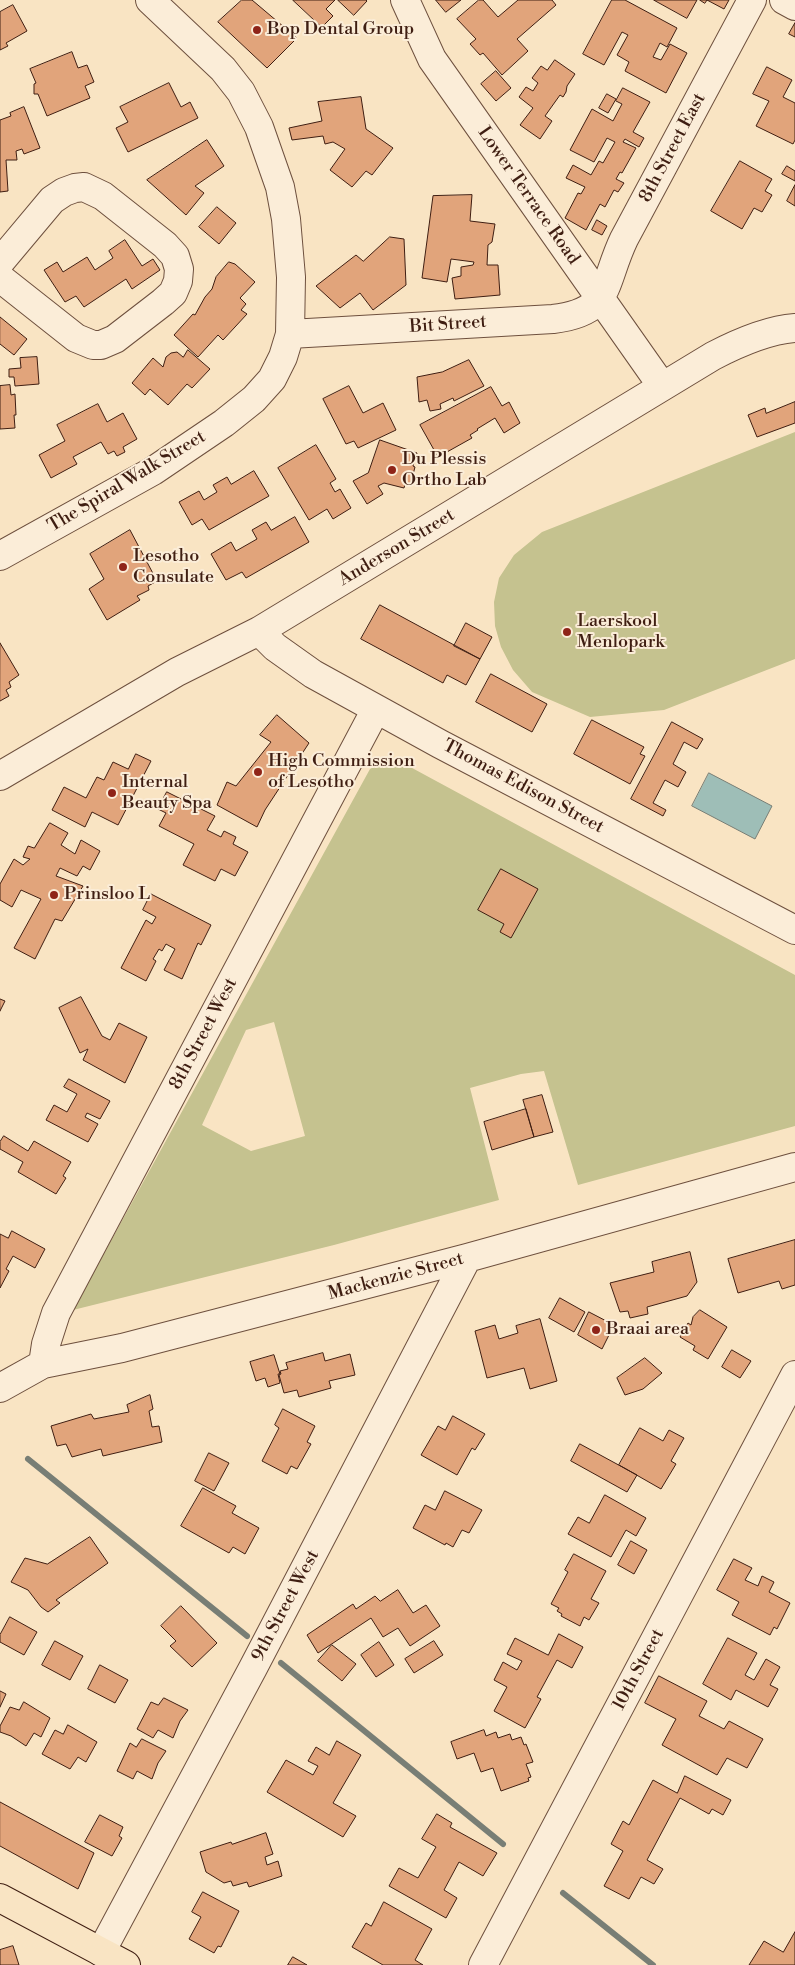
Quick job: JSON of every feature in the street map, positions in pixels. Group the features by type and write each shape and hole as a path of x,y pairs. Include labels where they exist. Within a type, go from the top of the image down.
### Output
{"main road":[{"path":"1,1900 126,1965"}],"street":[{"name":"The Spiral Walk Street","path":"6,546 153,471 224,423 254,399 272,379 283,357 290,334 291,277 286,219 280,187 259,127 241,92 223,69 150,0"},
{"name":"Lower Terrace Road","path":"405,0 432,59 662,386"},
{"name":"8th Street East","path":"601,299 615,258 624,239 752,0"},
{"path":"784,0 795,6"},
{"path":"0,262 52,200 64,192 84,187 103,196 166,245 175,256 179,269 178,281 173,292 163,302 115,338 101,345 93,346 76,338 0,278"},
{"name":"Bit Street","path":"290,334 553,319 579,314 591,308 601,299"},
{"name":"Anderson Street","path":"0,776 177,672 260,632 662,386 729,348 768,333 795,328"},
{"name":"Thomas Edison Street","path":"260,632 292,660 313,674 795,930"},
{"name":"8th Street West","path":"43,1364 46,1344 56,1313 376,709"},
{"name":"Mackenzie Street","path":"0,1388 43,1364 122,1348 467,1258 795,1167"},
{"name":"9th Street West","path":"101,1952 258,1660 467,1258"},
{"name":"10th Street","path":"483,1965 795,1375"}],"shaded area":[{"path":"795,432 795,659 664,710 590,717 532,692 513,670 501,647 495,626 494,602 499,578 514,555 542,532"},
{"path":"385,761 401,762 795,975 795,1126 578,1185 544,1071 521,1074 470,1088 499,1200 334,1245 73,1310 370,769","holes":["274,1022 305,1136 251,1151 202,1125 246,1030"]}],"water":[{"path":"709,773 772,806 755,839 692,806"}],"building":[{"name":"Bop Dental Group","path":"242,0 252,0 297,38 267,68 218,22"},
{"path":"293,0 335,0 326,9 333,16 322,27"},
{"path":"338,0 366,0 367,1 354,15"},
{"path":"436,0 461,0 446,12"},
{"path":"479,0 483,0 498,17 518,0 552,0 556,5 517,39 528,51 502,75 483,53 480,55 470,44 476,39 457,19"},
{"path":"612,0 625,0 677,28 667,47 660,43 653,57 661,60 670,44 687,53 666,93 625,71 629,62 617,55 628,35 622,32 604,65 583,54"},
{"path":"654,0 697,0 687,18"},
{"path":"707,0 729,0 724,9"},
{"path":"13,5 27,31 6,43 8,46 0,50 0,12"},
{"path":"795,23 795,37 789,34"},
{"path":"72,52 78,68 87,65 94,82 85,86 90,98 47,116 38,94 34,94 34,84 36,83 30,69"},
{"path":"555,60 575,74 567,86 563,97 560,95 545,116 552,121 540,139 520,125 533,108 519,97 526,87 533,91 538,83 532,78 541,66 547,70"},
{"path":"767,67 792,80 783,97 795,103 795,140 793,144 756,126 769,101 753,94"},
{"path":"496,71 511,88 496,101 481,84"},
{"path":"169,83 181,107 190,102 198,118 128,152 116,128 128,122 120,107"},
{"path":"623,88 650,102 633,132 644,138 639,147 625,139 623,142 636,148 622,173 620,172 616,179 624,183 618,192 614,190 605,207 600,204 586,230 565,218 578,193 581,194 585,187 566,178 573,165 591,175 599,161 603,163 615,142 607,138 594,162 570,150 592,109 613,121 622,104 616,101"},
{"path":"607,94 616,99 608,113 599,108"},
{"path":"361,97 366,129 393,148 372,175 366,171 352,187 330,170 345,149 333,142 325,144 323,136 292,140 289,128 322,121 318,102"},
{"path":"24,107 40,148 24,154 22,149 16,151 17,160 6,160 8,191 0,192 0,120 11,116 10,113"},
{"path":"207,140 224,166 195,186 204,193 186,215 147,180"},
{"path":"740,161 772,179 765,191 772,195 762,212 754,208 742,229 711,211"},
{"path":"787,166 795,171 795,181 782,174"},
{"path":"795,185 795,206 787,201"},
{"path":"472,195 470,221 495,224 492,242 488,245 487,265 498,265 500,295 455,299 452,278 461,276 461,267 473,265 474,262 451,259 447,282 422,278 433,196"},
{"path":"217,207 236,223 219,244 199,227"},
{"path":"597,220 607,226 602,235 592,230"},
{"path":"390,237 404,239 406,285 373,310 360,293 340,308 316,286 356,255 363,261"},
{"path":"125,240 142,266 153,259 160,270 132,289 126,279 84,307 76,296 65,302 44,270 57,262 63,272 87,257 95,270 113,258 109,251"},
{"path":"229,262 235,264 255,282 240,298 246,304 241,310 247,314 223,340 218,335 198,357 174,335 193,314 195,315 212,289 216,277"},
{"path":"0,317 27,339 14,355 0,344"},
{"path":"188,350 210,369 192,388 187,384 168,405 150,389 145,395 132,383 153,358 163,367 166,357 171,353 177,352 183,357"},
{"path":"37,357 39,384 15,386 14,377 9,377 9,369 21,368 20,358"},
{"path":"469,360 484,386 454,401 453,398 440,404 441,409 430,411 427,400 419,402 417,377 442,372"},
{"path":"10,385 11,395 15,394 15,428 0,429 0,386"},
{"path":"349,386 363,413 383,403 396,430 358,448 354,441 346,444 323,399"},
{"path":"491,387 502,406 509,402 520,423 504,433 495,418 470,435 472,438 438,457 420,425"},
{"path":"795,402 795,423 757,437 748,415 765,408 766,413"},
{"path":"98,404 107,422 123,413 137,439 123,447 125,452 117,456 114,451 108,454 101,442 73,457 77,464 51,478 39,455 65,441 57,425"},
{"name":"Du Plessis Ortho Lab","path":"380,440 417,453 413,466 415,467 410,486 405,484 404,488 384,483 378,486 383,494 367,504 353,481 368,473"},
{"path":"316,445 336,479 330,483 335,492 340,489 351,508 333,519 327,509 309,520 278,468"},
{"path":"254,471 269,496 209,530 202,519 192,525 179,502 199,491 204,500 217,492 213,485 227,477 231,484"},
{"path":"295,517 309,542 246,578 242,572 226,580 211,554 231,542 236,551 257,539 252,530 266,522 271,530"},
{"name":"Lesotho Consulate","path":"130,530 157,581 148,586 149,590 137,596 140,600 107,620 89,589 104,579 90,554"},
{"path":"380,605 480,659 466,685 447,675 443,683 361,639"},
{"path":"466,623 492,637 480,659 454,646"},
{"path":"0,643 19,675 9,682 11,687 6,690 9,696 0,701"},
{"path":"491,674 547,704 532,732 476,702"},
{"name":"High Commission of Lesotho","path":"277,715 309,743 265,810 257,827 217,805 227,782 236,786 271,742 260,735"},
{"path":"592,720 644,747 640,754 645,756 630,784 574,754"},
{"path":"672,722 703,739 697,749 684,742 673,764 686,772 678,787 665,780 653,803 666,810 663,816 631,799"},
{"name":"Internal Beauty Spa","path":"136,754 151,761 118,825 92,812 85,827 52,810 64,787 86,798 97,777 104,780 113,762 128,769"},
{"path":"167,792 215,816 207,830 221,837 224,831 236,837 233,844 248,852 235,876 221,869 215,881 183,865 194,844 159,826 166,813 158,809"},
{"name":"Prinsloo L","path":"50,823 68,833 61,845 75,854 81,840 100,851 90,870 83,866 77,876 60,868 56,876 83,886 62,921 55,919 35,959 14,948 41,899 21,890 12,907 0,900 0,884 14,859 23,865 30,859 23,857 28,846 34,848"},
{"path":"501,869 538,889 511,938 500,932 504,924 478,910"},
{"path":"151,894 211,925 201,945 198,943 182,979 164,970 175,949 166,944 162,951 159,949 153,959 156,961 146,981 121,968 146,920 152,924 156,917 143,910"},
{"path":"81,997 102,1036 110,1040 119,1023 147,1037 125,1083 83,1060 88,1049 80,1053 59,1008"},
{"path":"0,999 5,1001 0,1011"},
{"path":"69,1079 110,1101 100,1119 87,1113 85,1117 98,1124 88,1142 46,1120 54,1105 67,1112 77,1094 64,1087"},
{"path":"542,1095 553,1132 534,1137 523,1100"},
{"path":"526,1109 534,1137 492,1150 484,1122"},
{"path":"4,1136 28,1151 34,1141 71,1162 63,1176 66,1178 56,1194 18,1172 23,1162 0,1149 0,1142"},
{"path":"12,1231 45,1249 35,1268 13,1256 6,1269 9,1271 0,1288 0,1234 8,1238"},
{"path":"795,1240 795,1285 782,1289 779,1281 738,1293 728,1259"},
{"path":"690,1252 697,1282 687,1296 647,1307 648,1314 630,1318 628,1311 620,1312 610,1283 654,1272 652,1262"},
{"path":"560,1298 585,1312 574,1332 549,1318"},
{"path":"700,1310 727,1327 708,1359 693,1350 695,1346 680,1337 688,1323 691,1325 693,1317"},
{"name":"Braai area","path":"589,1312 614,1325 602,1349 578,1335"},
{"path":"540,1319 557,1381 530,1389 524,1368 487,1378 475,1331 495,1325 499,1339 518,1333 516,1326"},
{"path":"732,1350 751,1361 740,1378 722,1367"},
{"path":"323,1353 325,1361 350,1354 355,1375 329,1381 331,1388 299,1397 297,1390 284,1393 279,1375 281,1374 280,1371 288,1369 286,1363"},
{"path":"274,1355 280,1374 278,1374 280,1383 268,1387 265,1378 256,1381 250,1362"},
{"path":"645,1358 662,1373 643,1389 625,1395 617,1378"},
{"path":"150,1395 153,1409 149,1411 152,1427 159,1426 162,1442 103,1456 101,1449 72,1457 66,1444 57,1446 51,1426 91,1414 94,1419 129,1412 127,1405"},
{"path":"283,1409 315,1426 307,1442 311,1444 297,1469 291,1466 287,1474 262,1461 279,1428 275,1425"},
{"path":"453,1416 485,1434 475,1450 472,1448 457,1475 421,1455 438,1426 445,1430"},
{"path":"640,1428 663,1441 669,1430 684,1438 671,1461 676,1464 661,1489 619,1465"},
{"path":"580,1444 637,1475 627,1492 571,1461"},
{"path":"209,1453 229,1463 214,1491 195,1481"},
{"path":"203,1488 236,1506 232,1513 259,1528 245,1554 233,1547 229,1553 181,1526"},
{"path":"445,1491 482,1510 469,1533 462,1530 453,1547 446,1543 445,1545 413,1528 425,1505 435,1510"},
{"path":"605,1495 646,1518 636,1536 626,1530 611,1557 568,1534 578,1517 589,1523"},
{"path":"90,1537 108,1563 56,1600 60,1603 48,1612 41,1607 28,1590 11,1582 25,1558 47,1564"},
{"path":"631,1541 647,1550 634,1574 618,1565"},
{"path":"574,1554 606,1571 591,1599 599,1603 589,1620 584,1617 580,1626 561,1616 562,1614 557,1611 559,1608 551,1604 568,1572 565,1570"},
{"path":"734,1559 752,1568 745,1580 758,1586 762,1576 774,1582 769,1592 790,1603 777,1629 774,1627 770,1635 732,1615 739,1602 717,1590"},
{"path":"398,1590 413,1613 426,1605 440,1626 410,1646 398,1628 383,1637 371,1618 318,1653 307,1635 353,1604 356,1609 375,1596 380,1601"},
{"path":"181,1606 217,1643 192,1667 170,1646 176,1641 161,1626"},
{"path":"10,1617 37,1632 24,1655 0,1642 0,1635"},
{"path":"559,1634 583,1647 572,1668 557,1660 537,1697 541,1699 525,1728 494,1711 507,1687 494,1680 503,1662 517,1670 522,1661 507,1654 515,1638 548,1655"},
{"path":"728,1638 757,1653 745,1675 754,1680 766,1659 780,1667 770,1685 778,1689 768,1707 736,1690 731,1700 703,1684"},
{"path":"55,1641 83,1656 70,1680 42,1665"},
{"path":"434,1641 443,1655 414,1673 405,1659"},
{"path":"379,1642 394,1665 376,1677 361,1655"},
{"path":"332,1645 356,1664 342,1681 318,1661"},
{"path":"100,1665 128,1680 115,1703 88,1689"},
{"path":"659,1676 707,1701 699,1716 724,1729 729,1721 763,1739 747,1768 727,1758 717,1775 662,1745 676,1719 645,1703"},
{"path":"0,1691 6,1694 0,1707"},
{"path":"164,1698 188,1710 180,1721 173,1738 158,1730 153,1738 137,1729 151,1702 158,1705"},
{"path":"24,1702 50,1718 41,1737 34,1733 26,1746 11,1736 0,1732 0,1726 10,1707 19,1710"},
{"path":"68,1725 97,1742 86,1762 78,1757 70,1769 42,1754 55,1730 63,1734"},
{"path":"484,1730 486,1736 496,1732 498,1738 510,1734 512,1740 521,1737 533,1762 526,1764 531,1777 528,1778 529,1781 501,1791 493,1768 481,1772 474,1753 457,1759 451,1742"},
{"path":"142,1739 166,1751 158,1763 152,1779 137,1771 133,1779 117,1771 130,1743 136,1747"},
{"path":"337,1741 361,1755 333,1803 356,1816 343,1837 267,1792 286,1760 313,1775 318,1766 308,1761 316,1747 329,1755"},
{"path":"685,1776 731,1800 723,1815 712,1809 709,1814 680,1798 647,1860 663,1869 654,1884 641,1877 629,1899 604,1886 623,1851 611,1844 623,1821 629,1825 653,1780 677,1793"},
{"path":"0,1802 94,1853 78,1889 0,1846"},
{"path":"437,1814 452,1823 450,1827 497,1853 483,1876 459,1862 444,1890 457,1898 446,1918 389,1886 399,1868 418,1878 436,1847 422,1839"},
{"path":"100,1815 123,1827 119,1836 122,1838 112,1856 85,1842"},
{"path":"266,1833 273,1854 265,1857 267,1865 278,1861 282,1876 249,1887 247,1882 233,1886 231,1881 224,1883 206,1872 200,1852"},
{"path":"203,1892 239,1911 221,1947 218,1946 214,1953 189,1939 201,1917 192,1912"},
{"path":"384,1902 432,1929 415,1960 423,1965 383,1965 352,1947 366,1923 371,1926"},
{"path":"795,1932 795,1965 749,1965 764,1941 783,1952"},
{"path":"13,1946 19,1965 0,1965 0,1950"},
{"path":"293,1957 307,1965 288,1965"}],"waterway":[{"path":"28,1459 247,1636"},
{"path":"281,1663 503,1844"},
{"path":"563,1893 653,1965"}],"place":[{"name":"Bop Dental Group","path":"257,30"},
{"name":"Du Plessis Ortho Lab","path":"392,470"},
{"name":"Lesotho Consulate","path":"123,567"},
{"name":"Laerskool Menlopark","path":"567,632"},
{"name":"High Commission of Lesotho","path":"258,772"},
{"name":"Internal Beauty Spa","path":"112,793"},
{"name":"Prinsloo L","path":"54,895"},
{"name":"Braai area","path":"596,1330"}]}
